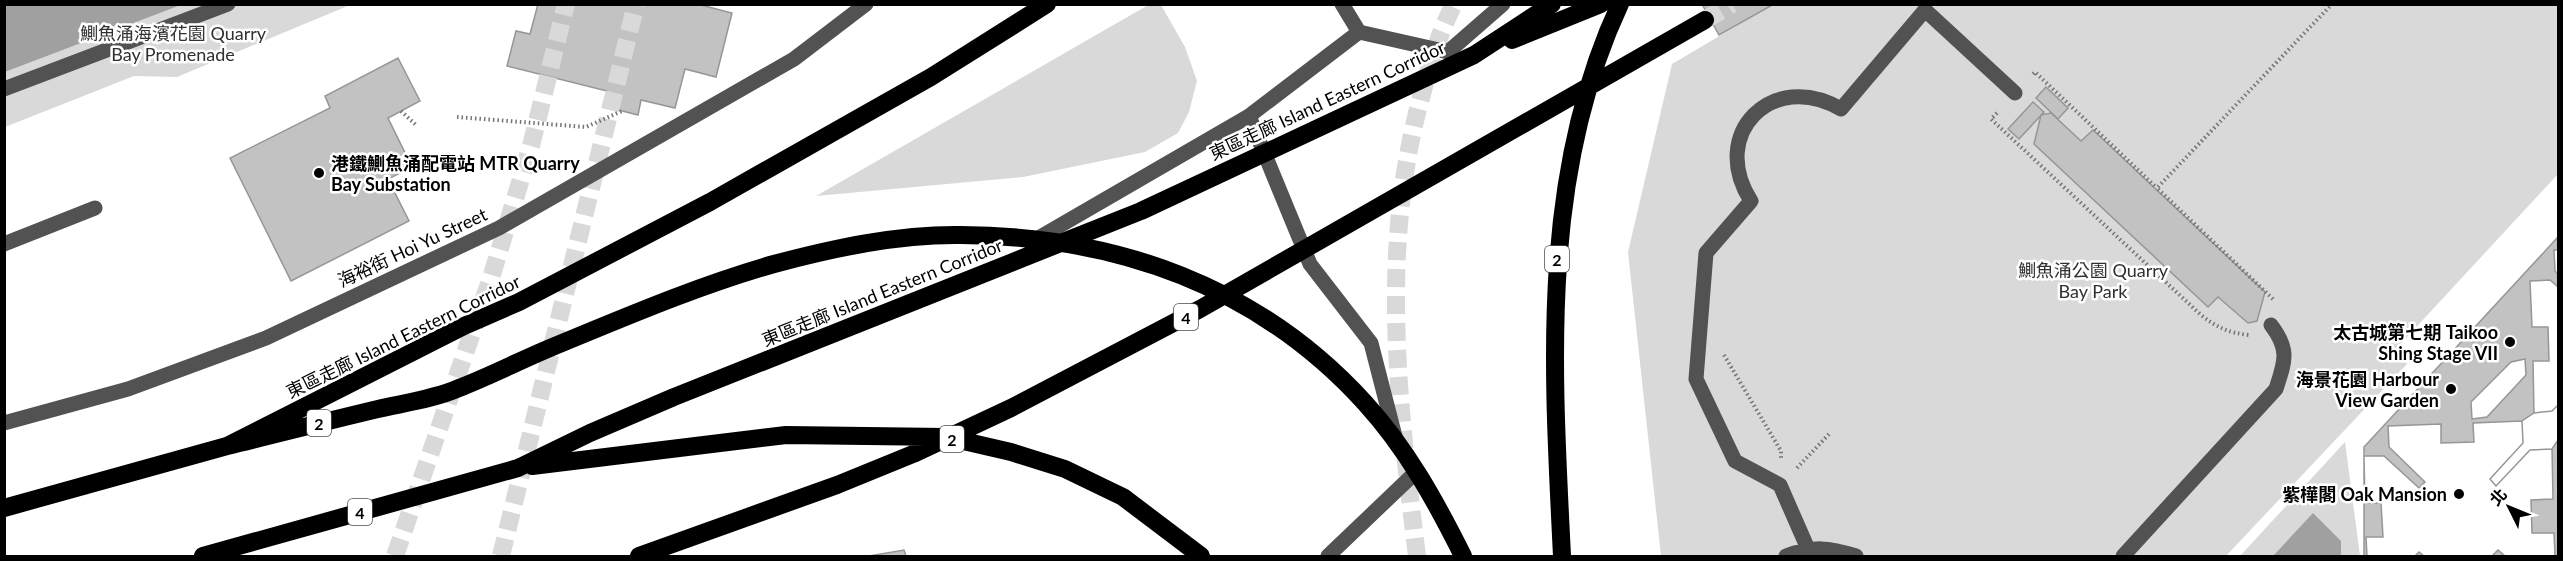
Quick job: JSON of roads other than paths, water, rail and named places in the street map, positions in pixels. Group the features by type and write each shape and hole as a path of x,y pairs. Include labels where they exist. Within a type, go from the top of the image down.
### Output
{"highway":[{"name":"東區走廊 Island Eastern Corridor","path":"4,508 227,446 464,327 519,302 710,202 931,77 1047,4"},
{"name":"東區走廊 Island Eastern Corridor","path":"203,556 518,468 590,433 674,397 1141,211 1474,55 1552,4"},
{"path":"1474,55 1601,4"},
{"name":"2","path":"1562,556 1555,402 1554,334 1557,254 1565,193 1578,124 1596,63 1620,4"},
{"name":"4","path":"639,556 837,485 913,454 1011,408 1200,309 1705,20"},
{"name":"2","path":"227,446 456,390 549,348 716,283 775,264 847,247 900,239 960,234 1035,240 1096,248 1144,260 1199,282 1249,308 1292,337 1331,369 1365,403 1396,441 1417,471 1464,556"},
{"name":"2","path":"518,468 786,435 946,437 1011,452 1065,469 1123,497 1201,556"}],"street":[{"path":"4,89 228,4"},
{"name":"海裕街 Hoi Yu Street","path":"4,423 128,389 266,338 499,228 794,59 866,4"},
{"path":"1342,4 1359,32 1448,52 1503,4"},
{"path":"1808,549 1780,485 1735,462 1696,380 1706,254 1751,201 1744,191 1737,170 1740,137 1747,124 1766,106 1777,100 1792,96 1809,96 1826,100 1841,109 1928,7 2015,93"},
{"path":"1035,240 1249,116 1359,32"},
{"path":"1249,116 1310,264 1371,343 1396,441"},
{"path":"4,243 95,208"},
{"path":"2123,556 2276,389 2284,364 2282,340 2271,325"},
{"path":"1328,556 1417,471"},
{"path":"1786,556 1808,549 1833,548 1856,556"}],"tunnel":[{"path":"395,556 491,278 531,146 566,4"},
{"path":"501,556 636,4"},
{"path":"1417,556 1404,440 1396,325 1400,209 1409,151 1422,94 1444,26 1454,4"},
{"path":"1705,20 1732,4"}],"place":[{"name":"港鐵鰂魚涌配電站 MTR Quarry Bay Substation","path":"319,173"},
{"name":"太古城第七期 Taikoo Shing Stage VII","path":"2510,342"},
{"name":"海景花園 Harbour View Garden","path":"2451,389"},
{"name":"紫樺閣 Oak Mansion","path":"2459,494"}],"park label":[{"name":"鰂魚涌海濱花園 Quarry Bay Promenade","path":"173,43"},
{"name":"鰂魚涌公園 Quarry Bay Park","path":"2093,280"}]}
